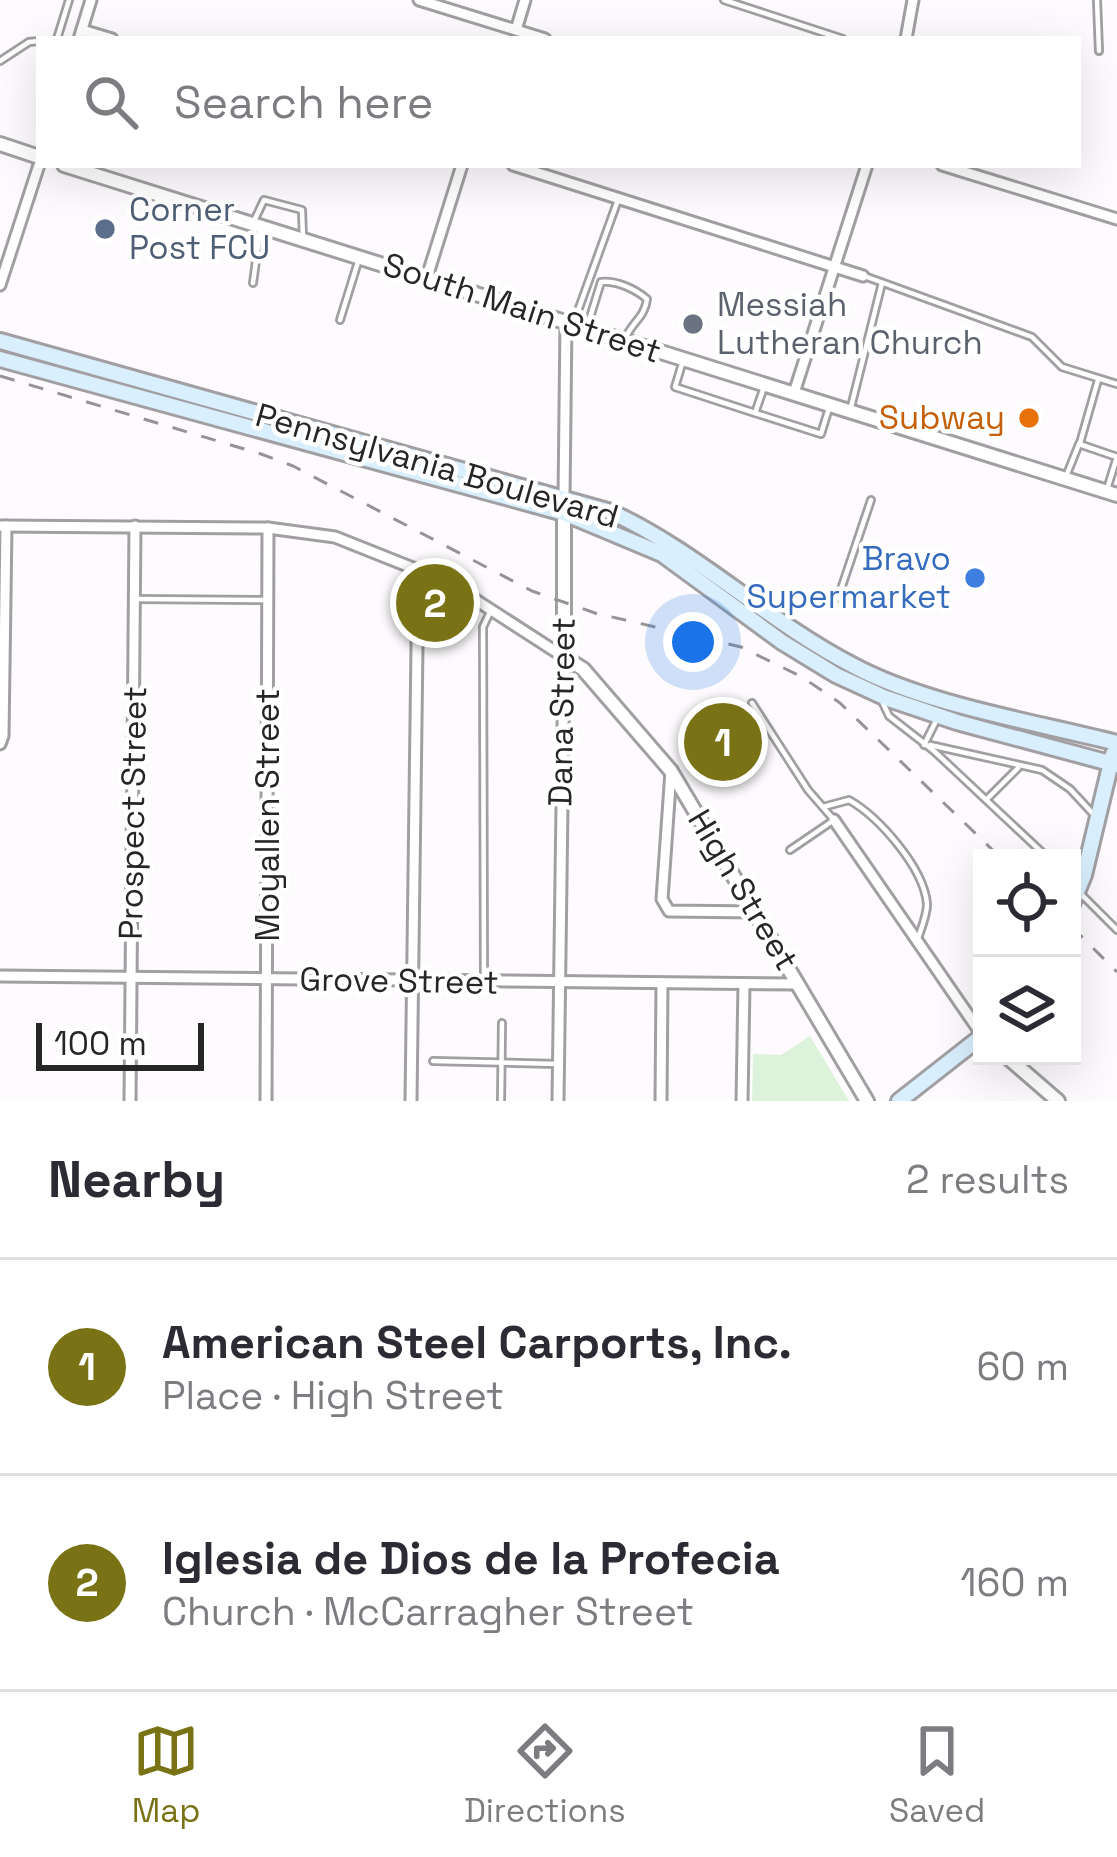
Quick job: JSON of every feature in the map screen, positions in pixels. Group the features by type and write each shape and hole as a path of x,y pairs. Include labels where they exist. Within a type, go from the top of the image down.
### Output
{"main road":[{"name":"Pennsylvania Boulevard","path":"0,341 652,531 853,667 914,690 1117,743"},
{"name":"Pennsylvania Boulevard","path":"0,359 564,505 662,554 782,642 836,675 938,716 1114,764"},
{"path":"1081,864 1117,743"},
{"path":"899,1101 973,1043"}],"street":[{"path":"81,34 91,0"},
{"path":"419,0 508,32 525,0"},
{"path":"907,36 913,0"},
{"path":"0,144 36,160"},
{"path":"0,285 37,168"},
{"name":"South Main Street","path":"74,168 1112,494"},
{"path":"427,277 460,168"},
{"path":"523,168 862,276"},
{"path":"794,393 866,168"},
{"path":"952,168 1117,219"},
{"name":"Dana Street","path":"558,1101 564,505 575,325"},
{"path":"0,745 4,736 3,526"},
{"name":"High Street","path":"3,526 268,528 335,537 448,582 584,669 670,771 867,1101"},
{"name":"Prospect Street","path":"130,1101 135,526"},
{"name":"Moyallen Street","path":"266,1101 268,528"},
{"path":"411,1101 418,570"},
{"path":"670,771 662,899 669,911 758,912"},
{"path":"834,820 973,1023"},
{"name":"Grove Street","path":"0,976 799,984"},
{"path":"661,1101 662,983"},
{"path":"742,1101 744,984"},
{"path":"1016,1065 1058,1101"}],"lane":[{"path":"57,36 68,0"},
{"path":"724,0 834,36"},
{"path":"1096,0 1099,51"},
{"path":"0,62 36,41"},
{"path":"575,325 619,198"},
{"path":"253,283 257,225 264,200 302,210 303,239"},
{"path":"340,320 360,256"},
{"path":"862,276 1032,337 1062,367 1117,384"},
{"path":"575,325 601,281 609,281 646,299 644,312 633,322 625,341"},
{"path":"850,411 882,283"},
{"path":"684,359 675,386 821,434 830,405"},
{"path":"1066,479 1098,380"},
{"path":"755,413 764,384"},
{"path":"1079,445 1117,457 1112,494"},
{"path":"838,598 871,500"},
{"path":"135,599 269,600"},
{"path":"484,982 484,627 491,610"},
{"path":"881,695 889,716 1039,849"},
{"path":"752,703 834,820 790,850"},
{"path":"924,745 938,716"},
{"path":"924,745 1042,770 1059,780 1097,818"},
{"path":"986,799 1018,768"},
{"path":"823,807 848,800 865,809 922,880 928,908 917,941"},
{"path":"1081,903 1117,930"},
{"path":"501,1101 502,1023"},
{"path":"433,1061 558,1064"}],"green space":[{"path":"810,1036 849,1101 752,1101 753,1054 781,1055"}],"railway":[{"path":"0,376 293,466 532,591 595,613 741,647 802,677 840,703 992,849"},
{"path":"1081,936 1117,972"}],"place":[{"name":"Corner Post FCU","path":"105,229"},
{"name":"Messiah Lutheran Church","path":"693,324"},
{"name":"Subway","path":"1029,418"},
{"name":"Bravo Supermarket","path":"975,578"},
{"name":"Iglesia de Dios de la Profecia","path":"435,603"},
{"name":"American Steel Carports, Inc.","path":"723,742"}]}
